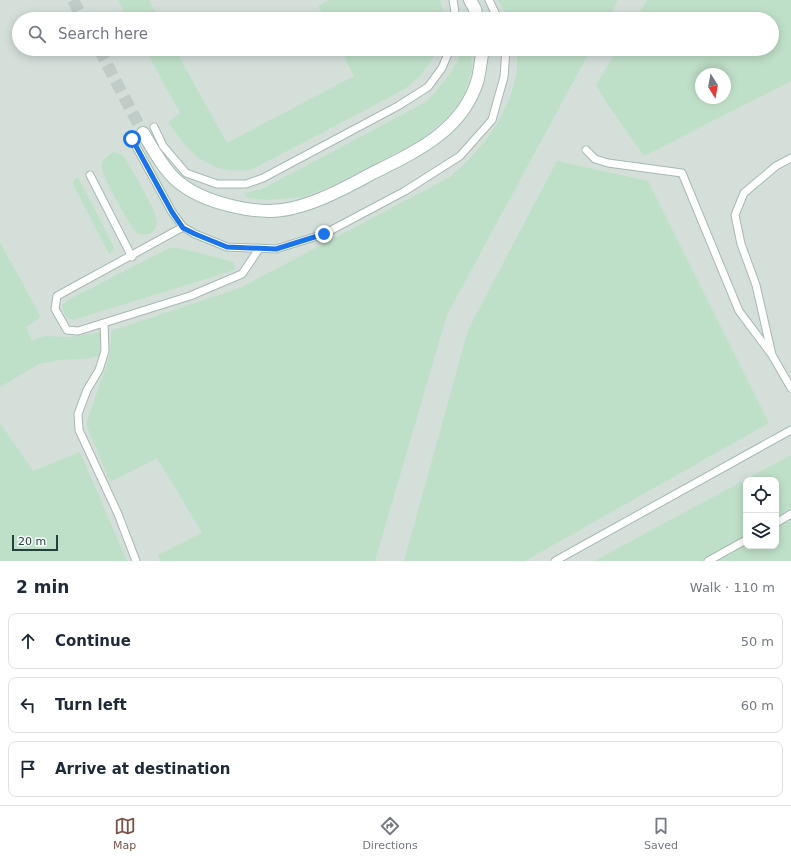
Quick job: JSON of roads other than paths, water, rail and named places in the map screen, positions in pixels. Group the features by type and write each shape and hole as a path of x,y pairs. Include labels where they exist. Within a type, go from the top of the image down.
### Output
{"main road":[{"path":"470,0 476,12"},
{"path":"143,133 159,159 176,180 206,199 250,210 292,209 340,190 434,140 454,123 468,103 477,79 482,56"}],"lane":[{"path":"453,0 455,12"},
{"path":"489,0 495,12"},
{"path":"154,127 163,146 186,173 217,184 246,184 263,178 398,106 428,87 442,68 447,56"},
{"path":"132,139 172,212 183,228 227,247 276,249 324,234 405,191 460,156 492,120 504,77 506,56"},
{"path":"586,150 595,159 608,163 682,173 739,311 772,355 791,388"},
{"path":"772,355 756,285 741,244 735,215 744,193 776,166 791,158"},
{"path":"90,175 132,257"},
{"path":"183,228 132,257 57,296 55,308 67,330 78,331 190,296 242,274 259,249"},
{"path":"104,323 105,351 99,370 87,390 78,414 79,430 118,514 136,561"},
{"path":"555,561 791,430"},
{"path":"779,521 791,514"},
{"path":"708,561 743,542"}],"tunnel":[{"path":"73,0 79,12"},
{"path":"103,56 143,133"}]}
